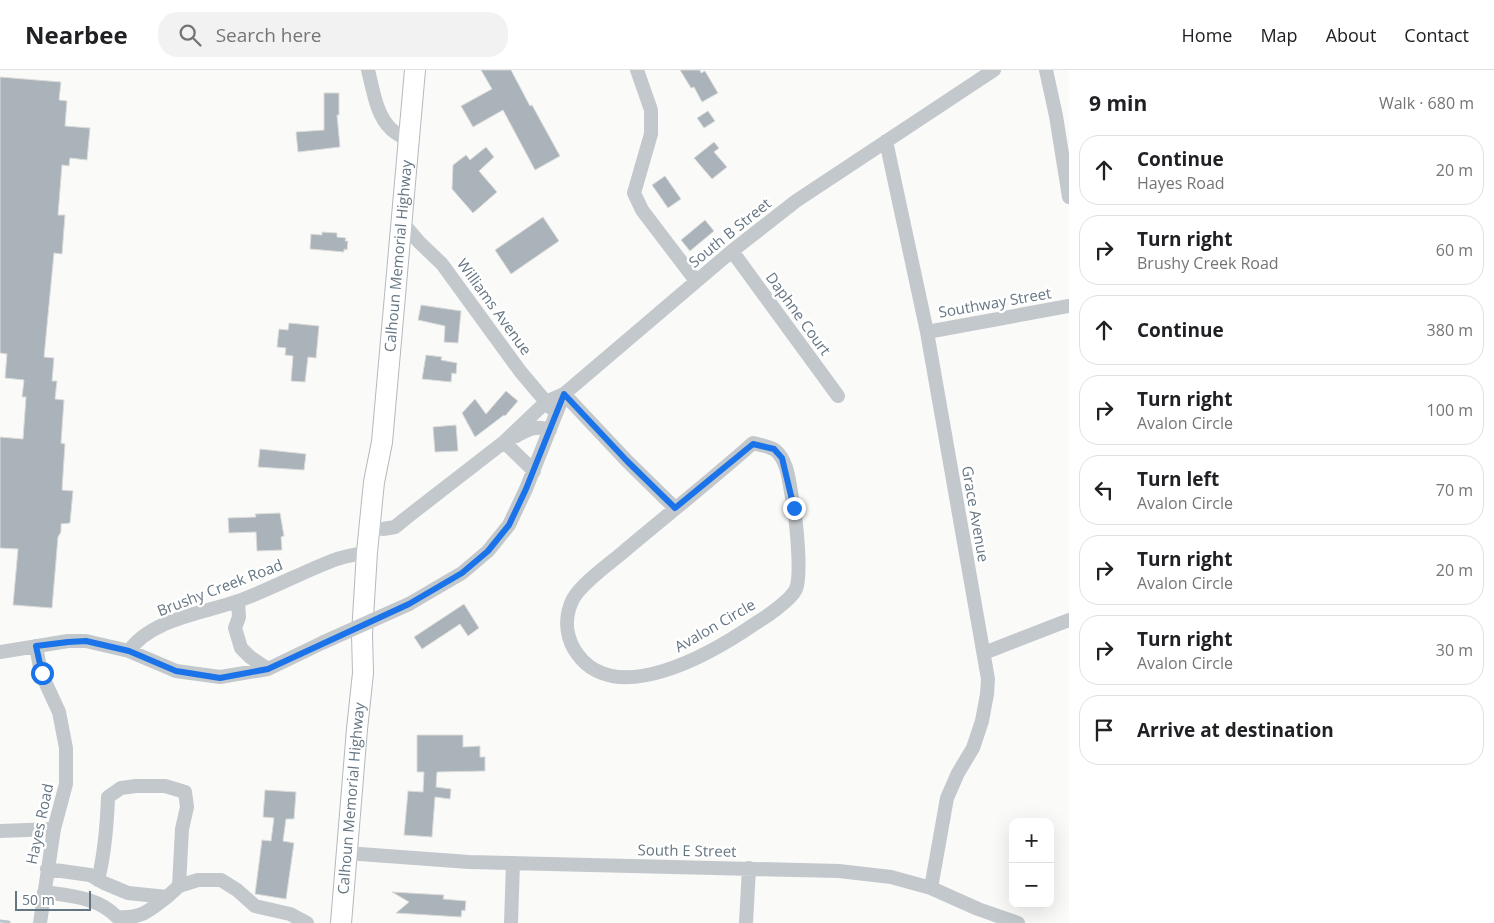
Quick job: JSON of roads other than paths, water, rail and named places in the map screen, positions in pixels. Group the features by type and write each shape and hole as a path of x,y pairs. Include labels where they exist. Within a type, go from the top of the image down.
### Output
{"highway":[{"name":"Calhoun Memorial Highway","path":"341,923 363,673 362,634 367,552 374,482 382,442 415,70"},
{"name":"Calhoun Memorial Highway","path":"363,673 372,644 383,530 386,485 382,442"}],"street":[{"path":"368,70 374,96 384,120 392,131 408,140"},
{"path":"637,70 650,110 651,134 634,193 642,210 696,281"},
{"name":"South B Street","path":"383,530 395,527 504,442 546,402 564,394 732,251 796,201 994,70"},
{"path":"1046,70 1056,116 1069,197"},
{"name":"Grace Avenue","path":"886,140 927,332 988,679 988,694 973,748 958,773 947,798 931,888"},
{"name":"Williams Avenue","path":"402,222 442,264 520,371 557,414"},
{"name":"Daphne Court","path":"732,251 838,396"},
{"name":"Southway Street","path":"927,332 1069,306"},
{"path":"0,652 86,641 129,651 176,671 220,678 268,669 409,604 462,573 488,551 509,525 534,471 564,394 627,461 675,508"},
{"name":"South B Street","path":"504,442 531,428 541,426 550,430"},
{"path":"504,442 534,471"},
{"name":"Avalon Circle","path":"753,444 774,449 782,458 794,508 798,566 795,590 774,611 745,631 693,660 661,673 640,677 618,676 599,672 579,657 570,641 567,628 567,610 575,595 596,575 675,508 753,444"},
{"name":"Brushy Creek Road","path":"129,651 137,640 167,623 238,601 339,558 367,552"},
{"path":"238,601 239,617 234,628 241,648 250,657 268,669"},
{"path":"984,653 1069,620"},
{"name":"Hayes Road","path":"36,646 42,673 59,712 66,748 66,784 54,829 40,923"},
{"path":"98,880 106,837 108,797 121,788 165,786 185,792 186,806 182,829 180,886"},
{"path":"0,831 54,829"},
{"name":"South E Street","path":"346,853 469,862 839,871 891,877 931,888 978,909 1018,923"},
{"path":"511,923 513,863"},
{"path":"746,923 749,868"},
{"path":"47,869 90,875 128,893 167,897"},
{"path":"44,892 92,900 108,907 118,917 130,918 145,914 180,886 198,880 221,880 237,890 256,906 290,914 307,923"}],"waterway":[{"path":"0,921 9,922"}]}
